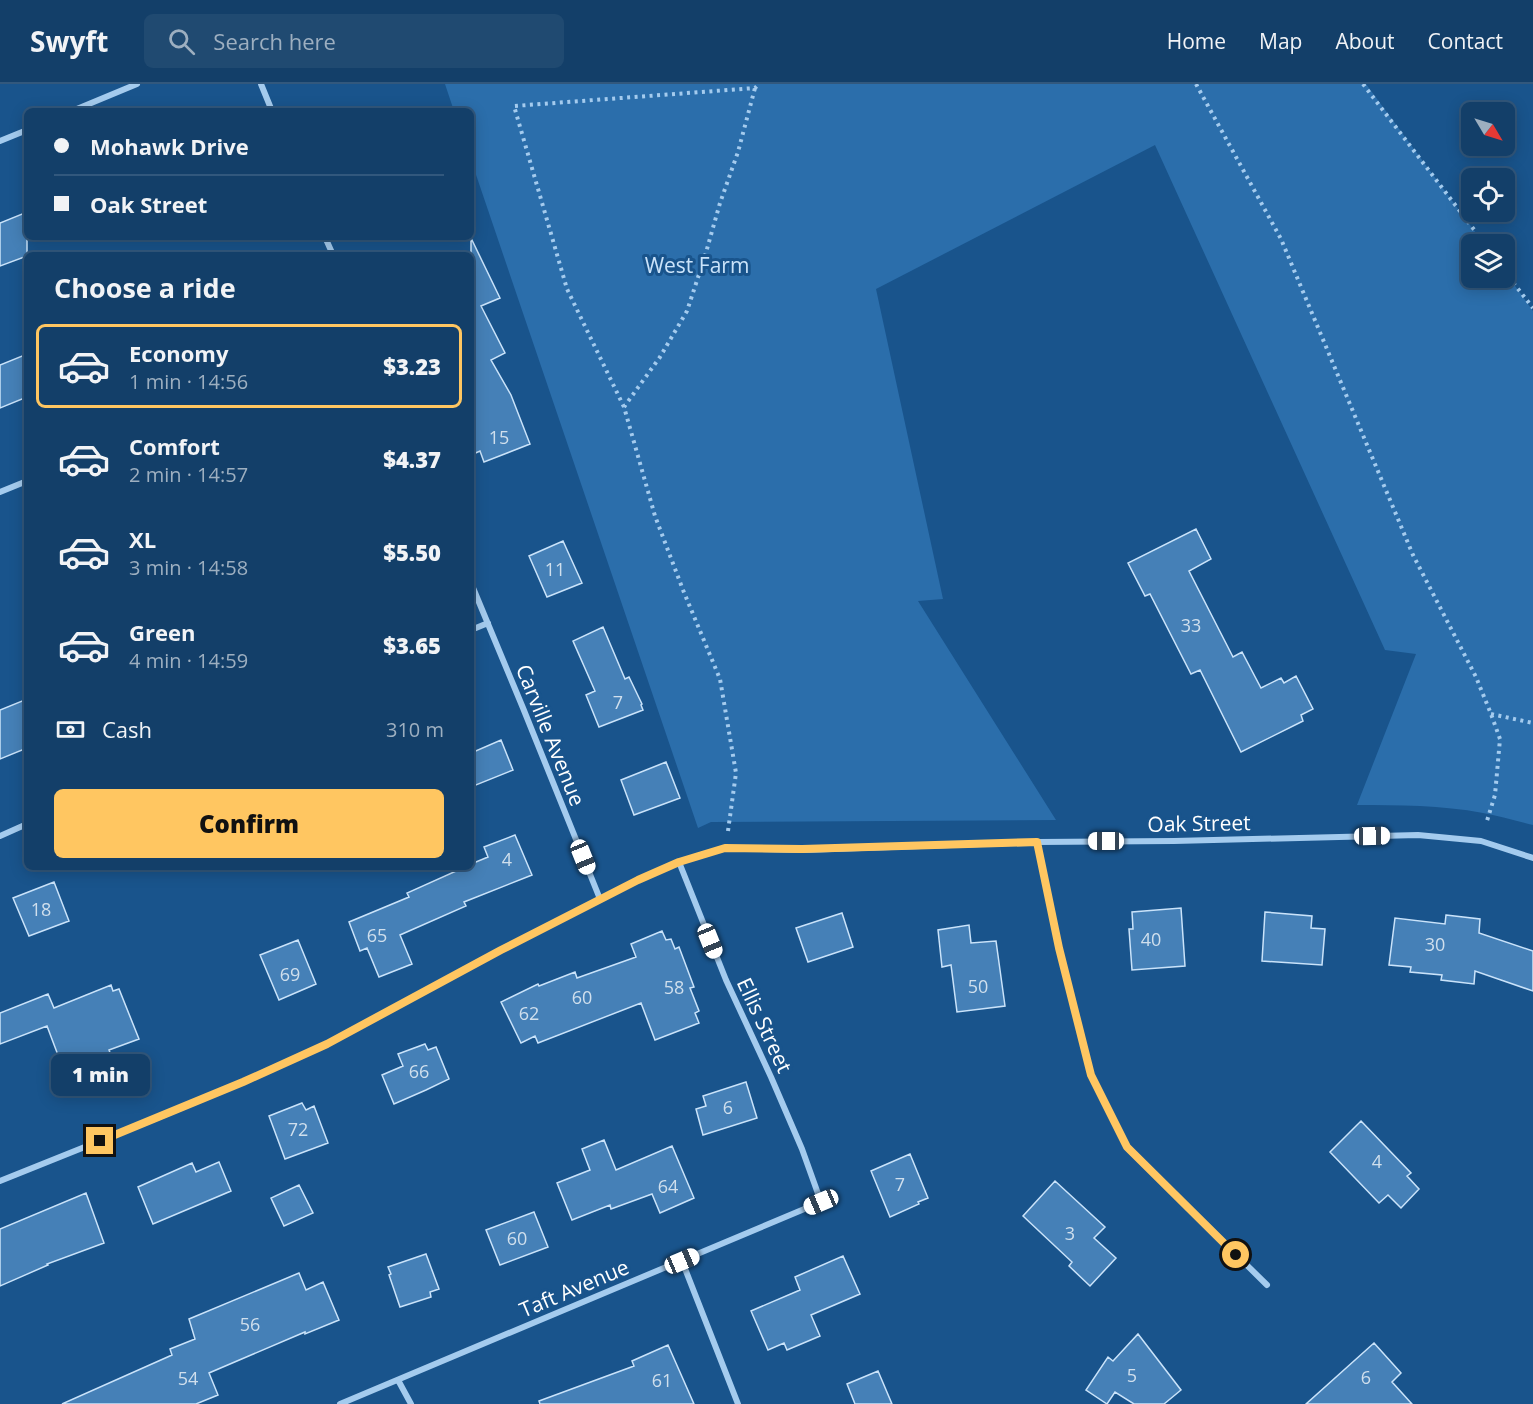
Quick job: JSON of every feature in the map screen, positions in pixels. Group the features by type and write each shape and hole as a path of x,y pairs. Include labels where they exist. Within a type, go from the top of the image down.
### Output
{"street":[{"path":"79,108 137,84"},
{"path":"261,84 271,108"},
{"path":"0,141 24,131"},
{"path":"0,492 24,482"},
{"name":"Carville Avenue","path":"474,590 600,899"},
{"path":"474,629 488,623"},
{"path":"0,836 24,826"},
{"name":"Oak Street","path":"0,1181 168,1114 327,1044 501,950 638,880 679,862 725,848 802,849 1418,835 1481,841 1533,858"},
{"path":"1037,842 1059,948 1091,1075 1127,1147 1267,1285"},
{"name":"Ellis Street","path":"679,862 726,980 802,1149 821,1202"},
{"name":"Taft Avenue","path":"340,1404 821,1202"},
{"path":"682,1261 738,1404"},
{"path":"398,1380 411,1404"}],"path":[{"path":"1196,84 1281,238 1413,555 1476,677 1491,714 1500,739 1495,795 1481,841"},
{"path":"1363,84 1477,234"},
{"path":"624,407 660,357 687,311 738,152 756,85 514,106 567,289 624,407 655,516 682,590 720,679 736,773 725,848"},
{"path":"1515,285 1533,308"},
{"path":"1491,714 1533,723"}],"green space":[{"name":"West Farm","path":"445,84 1366,84 1461,213 1461,222 1468,222 1477,234 1461,234 1461,288 1515,288 1515,286 1533,311 1533,825 1452,808 1357,805 1416,654 1385,650 1155,145 876,289 943,599 918,601 1056,820 711,822 698,828 474,169 474,108 453,108"}],"building":[{"path":"24,213 24,240 27,240 27,252 24,252 24,257 0,266 0,223"},
{"path":"472,240 500,298 481,306 505,353 491,360 511,395 530,444 484,462 480,451 474,454 474,252 471,252"},
{"path":"24,355 24,398 0,408 0,365"},
{"path":"1196,529 1211,559 1189,571 1233,657 1242,652 1261,688 1281,678 1284,683 1296,676 1313,709 1301,715 1303,721 1241,752 1200,670 1191,674 1150,594 1145,596 1128,563"},
{"path":"563,541 582,583 547,597 529,556"},
{"path":"603,627 625,679 629,677 643,710 599,727 586,695 595,691 573,641"},
{"path":"24,700 24,749 0,759 0,710"},
{"path":"501,740 513,770 474,786 474,752"},
{"path":"666,762 680,798 634,815 621,780"},
{"path":"515,835 532,875 464,902 466,906 400,935 412,964 379,977 367,948 360,951 349,922 409,897 407,893 458,870 474,870 474,863 488,857 484,847"},
{"path":"54,882 69,921 29,936 13,898"},
{"path":"1181,908 1185,966 1132,970 1129,929 1133,929 1132,912"},
{"path":"1265,912 1312,916 1311,928 1325,929 1322,965 1262,961"},
{"path":"842,913 853,947 808,962 796,928"},
{"path":"1446,915 1480,919 1479,933 1533,951 1533,991 1475,971 1474,984 1441,980 1442,975 1410,972 1411,967 1389,965 1395,918 1445,924"},
{"path":"969,925 971,943 996,941 1005,1006 957,1012 951,965 942,967 938,930"},
{"path":"662,931 666,940 671,939 675,949 679,947 694,987 690,988 699,1011 695,1013 699,1023 655,1040 641,1003 538,1043 535,1036 521,1043 501,1002 538,984 539,986 575,972 577,978 636,957 631,944"},
{"path":"298,940 316,984 279,1000 260,955"},
{"path":"111,985 113,991 119,989 139,1039 109,1050 118,1073 113,1075 117,1085 88,1097 79,1074 67,1079 47,1026 0,1044 0,1013 48,994 54,1008"},
{"path":"425,1044 428,1050 436,1047 449,1079 394,1104 382,1075 403,1066 398,1054"},
{"path":"746,1082 757,1118 703,1135 696,1109 706,1106 703,1096"},
{"path":"302,1103 306,1110 314,1106 328,1143 285,1159 269,1116"},
{"path":"1361,1121 1411,1173 1407,1176 1419,1189 1401,1208 1388,1195 1379,1203 1330,1152"},
{"path":"604,1140 616,1170 672,1146 694,1198 660,1213 652,1194 611,1209 610,1205 572,1220 557,1183 590,1170 582,1149"},
{"path":"910,1154 928,1198 890,1217 871,1171"},
{"path":"219,1162 231,1191 153,1224 138,1187 192,1163 196,1172"},
{"path":"1055,1181 1105,1227 1094,1238 1116,1258 1090,1286 1069,1266 1072,1262 1023,1216"},
{"path":"299,1185 313,1213 284,1226 271,1198"},
{"path":"86,1193 104,1243 47,1264 0,1286 0,1229"},
{"path":"534,1212 548,1247 500,1265 486,1230"},
{"path":"426,1254 439,1289 430,1292 431,1297 400,1307 388,1267"},
{"path":"843,1256 860,1294 811,1315 820,1336 787,1350 784,1343 768,1350 751,1311 800,1290 795,1277"},
{"path":"299,1273 306,1290 323,1282 339,1320 209,1373 218,1395 196,1404 62,1404 172,1355 170,1349 195,1339 189,1319"},
{"path":"1138,1334 1181,1390 1164,1404 1134,1404 1115,1392 1107,1404 1086,1390 1108,1357 1113,1361"},
{"path":"1374,1343 1401,1373 1392,1382 1412,1404 1306,1404"},
{"path":"668,1345 694,1404 540,1404 539,1401 634,1366 632,1361"},
{"path":"878,1371 892,1404 855,1404 847,1384"}],"route":[{"path":"100,1141 243,1082 327,1044 501,950 638,880 679,862 725,848 802,849 1037,842 1059,948 1091,1075 1127,1147 1236,1255"}]}
